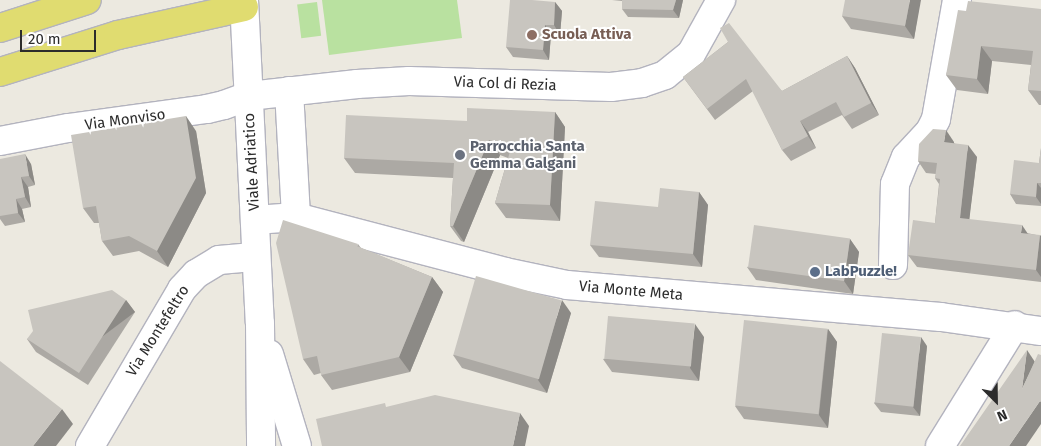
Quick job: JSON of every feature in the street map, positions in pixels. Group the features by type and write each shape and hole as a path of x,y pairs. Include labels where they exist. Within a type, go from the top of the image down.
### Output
{"main road":[{"path":"0,28 87,0"},
{"path":"0,72 118,35 244,4"}],"street":[{"name":"Via Col di Rezia","path":"249,96 389,82 611,87 642,83 665,75 691,54 721,0"},
{"path":"893,266 895,184 906,157 930,131 936,119 957,0"},
{"name":"Viale Adriatico","path":"244,4 260,323"},
{"path":"289,91 296,217"},
{"name":"Via Monviso","path":"0,141 68,128 207,109 232,103 249,96"},
{"name":"Via Monte Meta","path":"255,220 296,217 505,272 567,285 941,317 1015,325 1041,330"},
{"name":"Via Montefeltro","path":"90,446 182,289 196,274 219,260 256,257"},
{"path":"260,323 261,446"},
{"path":"260,323 297,446"},
{"path":"940,446 1015,325"}],"green space":[{"path":"322,0 457,0 462,38 329,55"},
{"path":"317,2 321,36 301,38 297,4"}],"building":[{"path":"510,0 555,2 554,25 545,25 543,50 506,47"},
{"path":"622,0 676,0 673,10 622,9"},
{"path":"845,0 910,0 905,26 842,16"},
{"path":"968,1 1041,9 1041,91 1028,90 1033,51 981,46 977,79 946,75 958,10 966,11"},
{"path":"729,23 782,91 847,56 871,103 844,117 836,102 800,121 808,136 782,150 746,79 707,109 683,77 728,42 720,28"},
{"name":"Parrocchia Santa Gemma Galgani","path":"467,108 555,112 550,205 495,203 511,148 489,140 453,226 450,226 454,163 344,158 346,115 467,121"},
{"path":"186,116 196,178 157,251 129,236 102,241 96,206 83,208 71,135"},
{"path":"933,129 946,130 944,142 968,145 960,218 1022,225 1021,233 1040,235 1036,270 908,255 913,220 935,223 940,179 935,178 937,163 918,161 919,144"},
{"path":"1041,148 1041,183 1037,183 1036,197 1010,194 1014,160 1039,163"},
{"path":"25,154 29,176 21,177 25,197 16,199 18,213 0,216 0,159"},
{"path":"660,188 699,192 693,254 590,245 595,201 658,207"},
{"path":"283,220 358,244 357,246 432,277 399,357 321,375 317,356 303,359 276,243"},
{"path":"754,225 850,238 844,281 748,268"},
{"path":"476,276 562,301 539,379 453,355"},
{"path":"112,290 126,300 79,373 27,339 33,331 28,310"},
{"path":"608,316 695,324 691,366 604,359"},
{"path":"744,320 828,329 819,414 735,406"},
{"path":"882,333 921,337 913,407 875,403"},
{"path":"1027,350 1022,389 1038,354 1041,355 1041,401 1009,446 960,446"},
{"path":"0,361 62,409 33,446 0,446"},
{"path":"435,395 520,413 513,446 322,446 316,419 385,403 386,407"}],"place":[{"name":"Scuola Attiva","path":"532,35"},
{"name":"Parrocchia Santa Gemma Galgani","path":"460,155"},
{"name":"LabPuzzle!","path":"815,272"}]}
